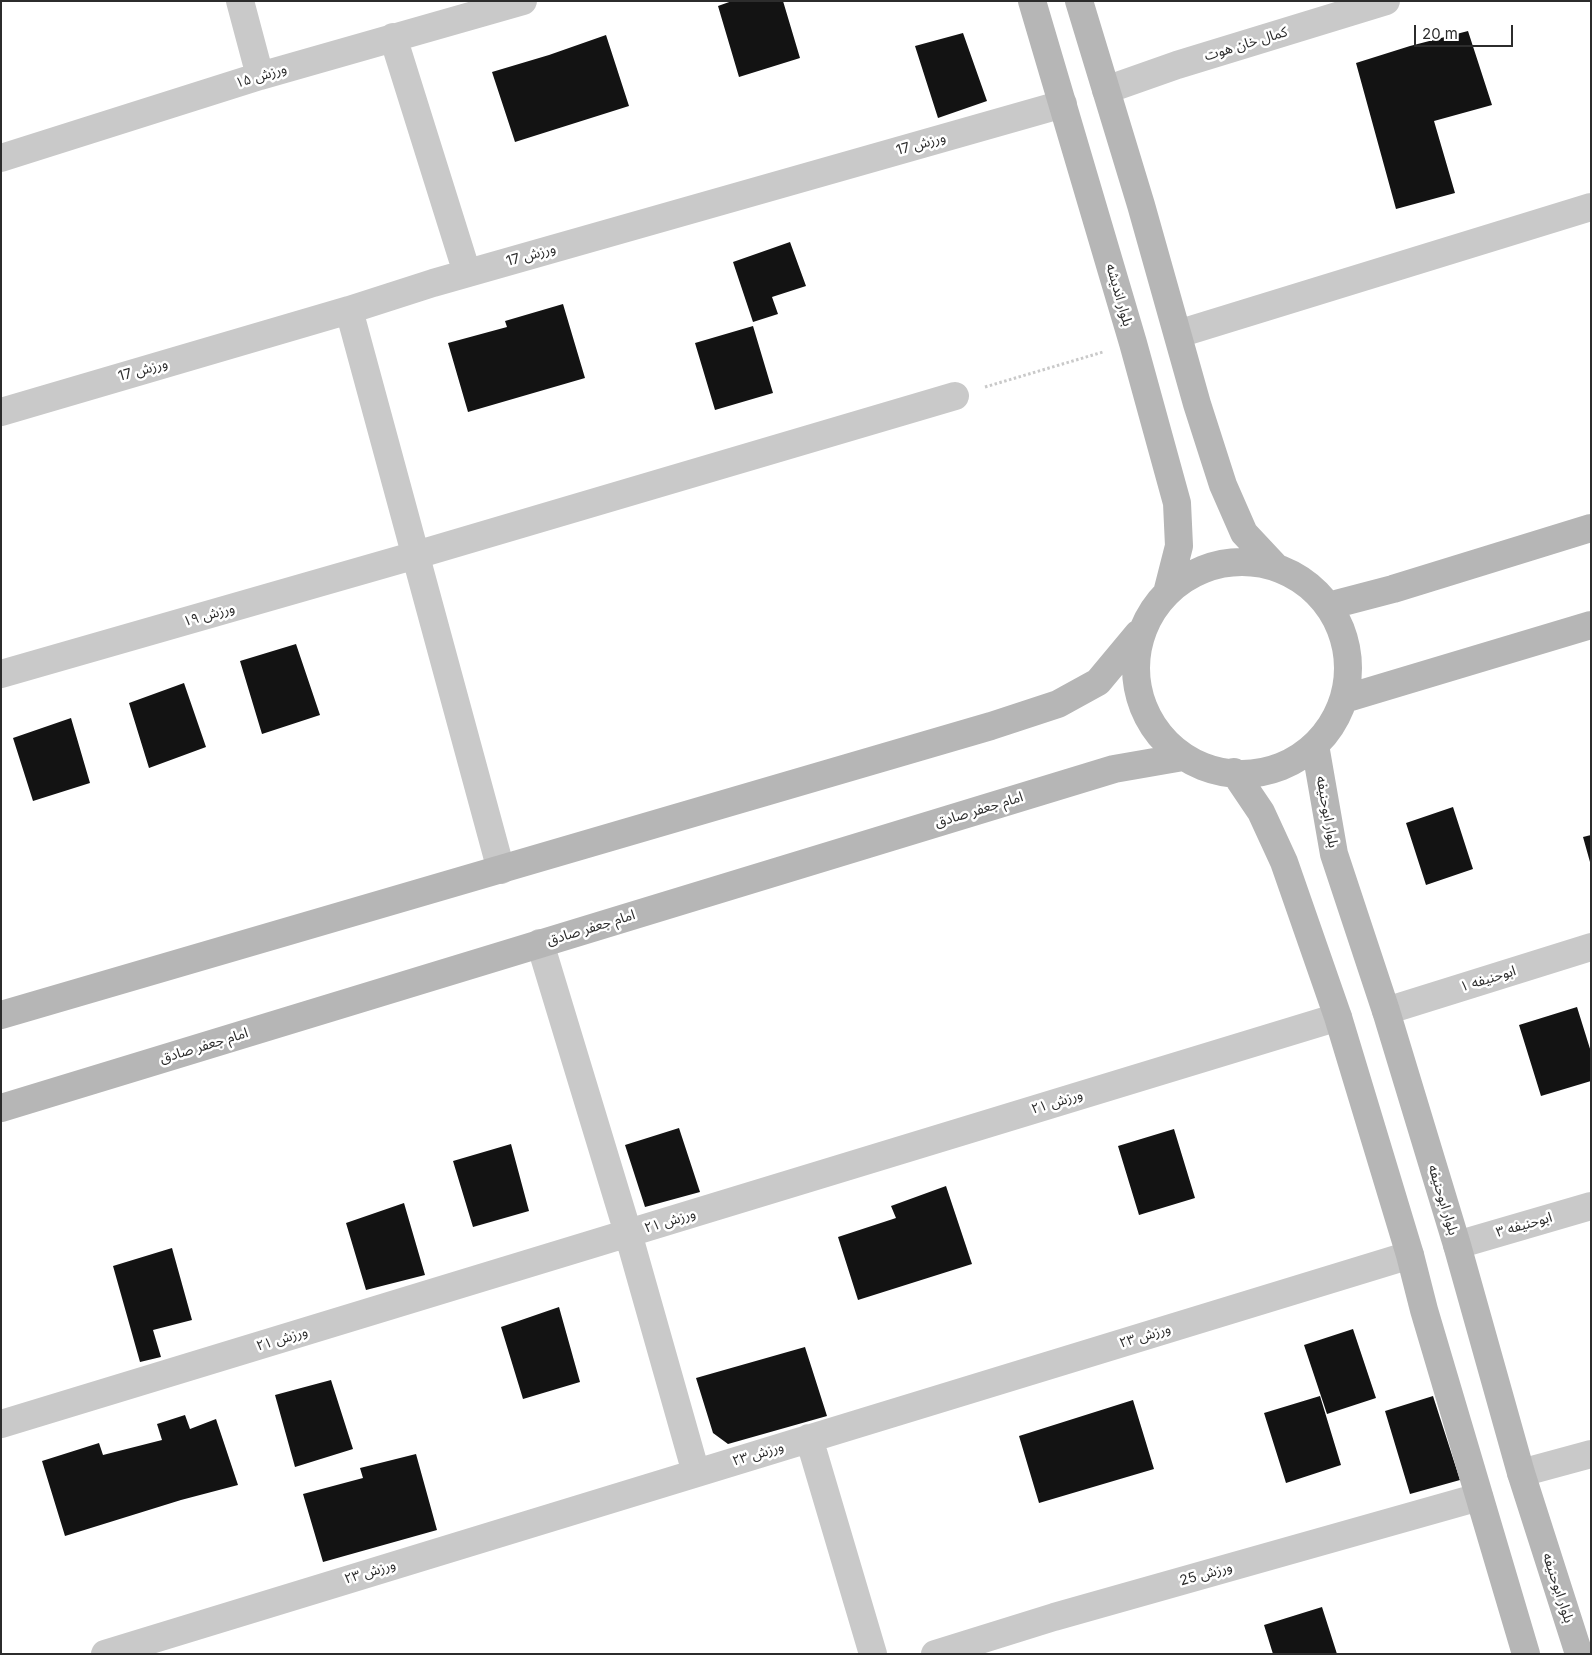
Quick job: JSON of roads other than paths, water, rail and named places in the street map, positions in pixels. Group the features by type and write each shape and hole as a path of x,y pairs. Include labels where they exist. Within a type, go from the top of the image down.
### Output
{"main road":[{"name":"بلوار اندیشه","path":"1032,1 1133,343 1176,503 1179,546 1167,593"},
{"path":"1079,1 1197,404 1224,485 1244,533 1274,565 1314,587 1343,627 1350,676 1337,720 1306,755 1263,773 1217,772 1183,757 1157,732 1140,698 1136,659 1138,634"},
{"path":"1328,606 1393,590 1591,528"},
{"path":"1,1015 991,726 1058,704 1098,682 1138,634 1167,593 1196,572 1230,562 1274,565"},
{"path":"1344,699 1591,625"},
{"name":"بلوار ابوحنیفه","path":"1315,745 1334,854 1386,1011 1457,1245 1521,1473 1579,1654"},
{"name":"امام جعفر صادق","path":"1,1108 1114,768 1183,757"},
{"path":"1234,772 1261,812 1284,862 1338,1017 1410,1255 1424,1310 1526,1654"}],"street":[{"path":"240,1 260,76"},
{"name":"ورزش ۱۵","path":"1,158 260,76 523,1"},
{"name":"کمال خان هوت","path":"1106,90 1177,65 1386,1"},
{"path":"393,37 467,273"},
{"name":"ورزش 17","path":"1,412 349,310 467,273 1063,104"},
{"path":"1178,334 1591,207"},
{"path":"349,310 501,870"},
{"name":"ورزش ۱۹","path":"1,674 416,555 955,396"},
{"path":"540,943 628,1233 696,1473"},
{"name":"ابوحنیفه ۱","path":"1386,1011 1591,947"},
{"name":"ورزش ۲۱","path":"1,1424 1338,1017"},
{"name":"ابوحنیفه ۳","path":"1457,1245 1591,1206"},
{"name":"ورزش ۲۳","path":"105,1654 1410,1255"},
{"path":"809,1438 873,1654"},
{"path":"1521,1473 1591,1454"},
{"name":"ورزش 25","path":"935,1654 1054,1617 1479,1497"}]}
